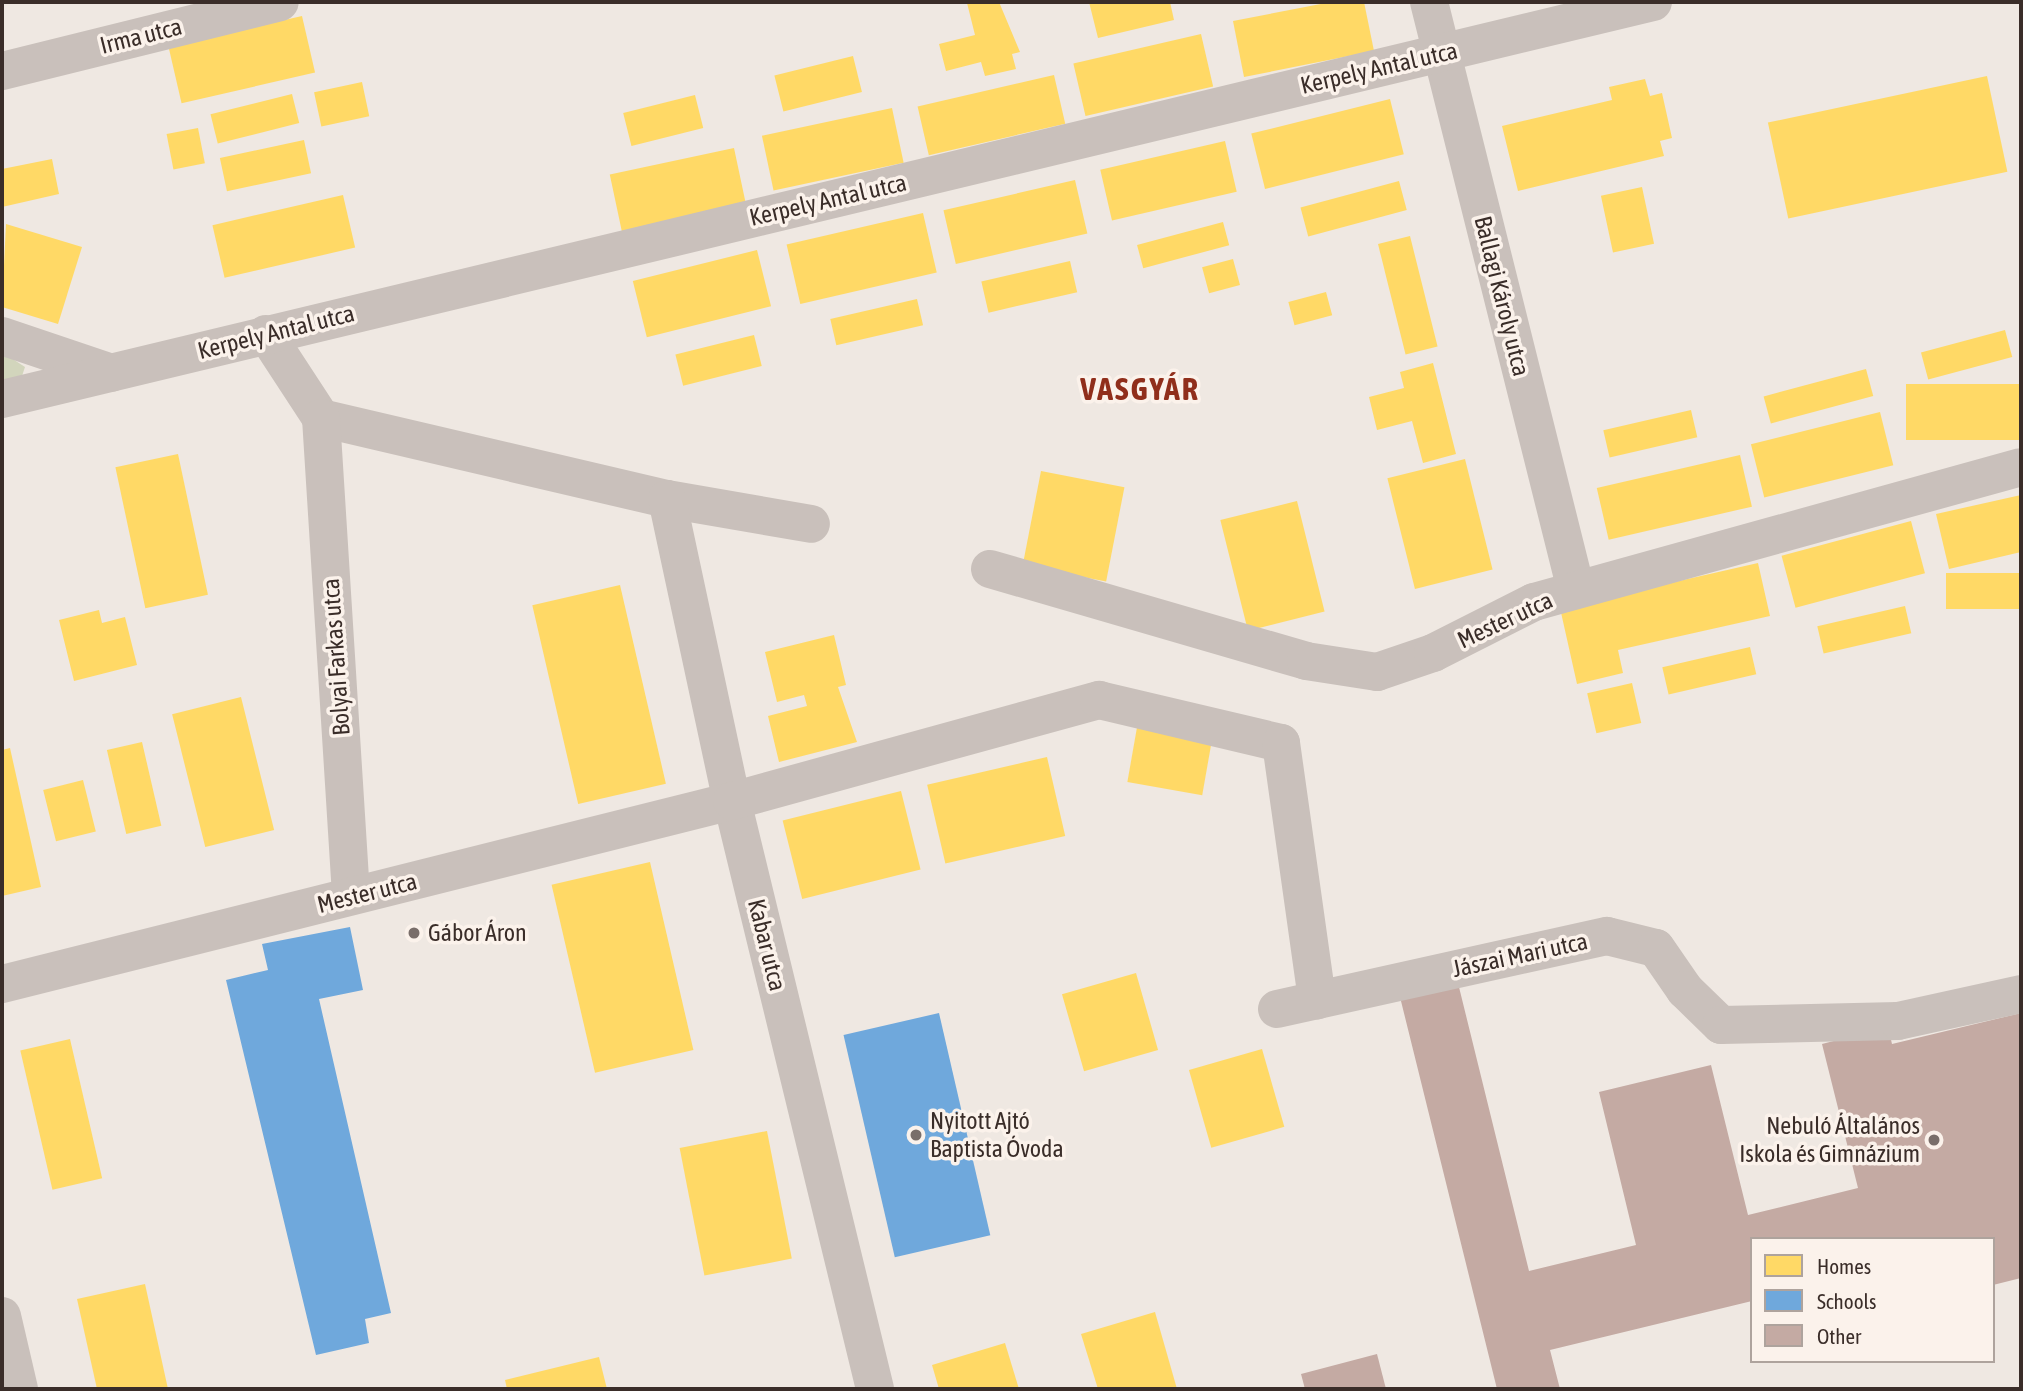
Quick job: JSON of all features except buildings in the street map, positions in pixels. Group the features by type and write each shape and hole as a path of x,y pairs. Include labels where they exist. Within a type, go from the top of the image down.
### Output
{"street":[{"name":"Irma utca","path":"2,71 281,2"},
{"name":"Ballagi Károly utca","path":"1429,2 1576,590"},
{"name":"Kerpely Antal utca","path":"2,399 1653,2"},
{"path":"266,334 321,418 667,499 811,524"},
{"path":"2,335 111,373"},
{"name":"Bolyai Farkas utca","path":"321,418 351,897"},
{"name":"Mester utca","path":"990,569 1306,661 1377,671 1433,653 1534,601 2021,467"},
{"name":"Kabar utca","path":"667,499 732,801 874,1389"},
{"name":"Mester utca","path":"2,984 732,801 1099,700 1281,743 1317,1000"},
{"name":"Jászai Mari utca","path":"1277,1009 1607,936 1656,948 1685,990 1721,1025 1898,1021 2021,994"},
{"path":"2,1315 19,1389"}],"green space":[{"path":"2,352 25,367 21,379 2,383"}],"place":[{"name":"Gábor Áron","path":"414,933"},
{"name":"Nyitott Ajtó Baptista Óvoda","path":"916,1135"},
{"name":"Nebuló Általános Iskola és Gimnázium","path":"1934,1140"}],"district":[{"name":"VASGYÁR","path":"1140,389"}]}
